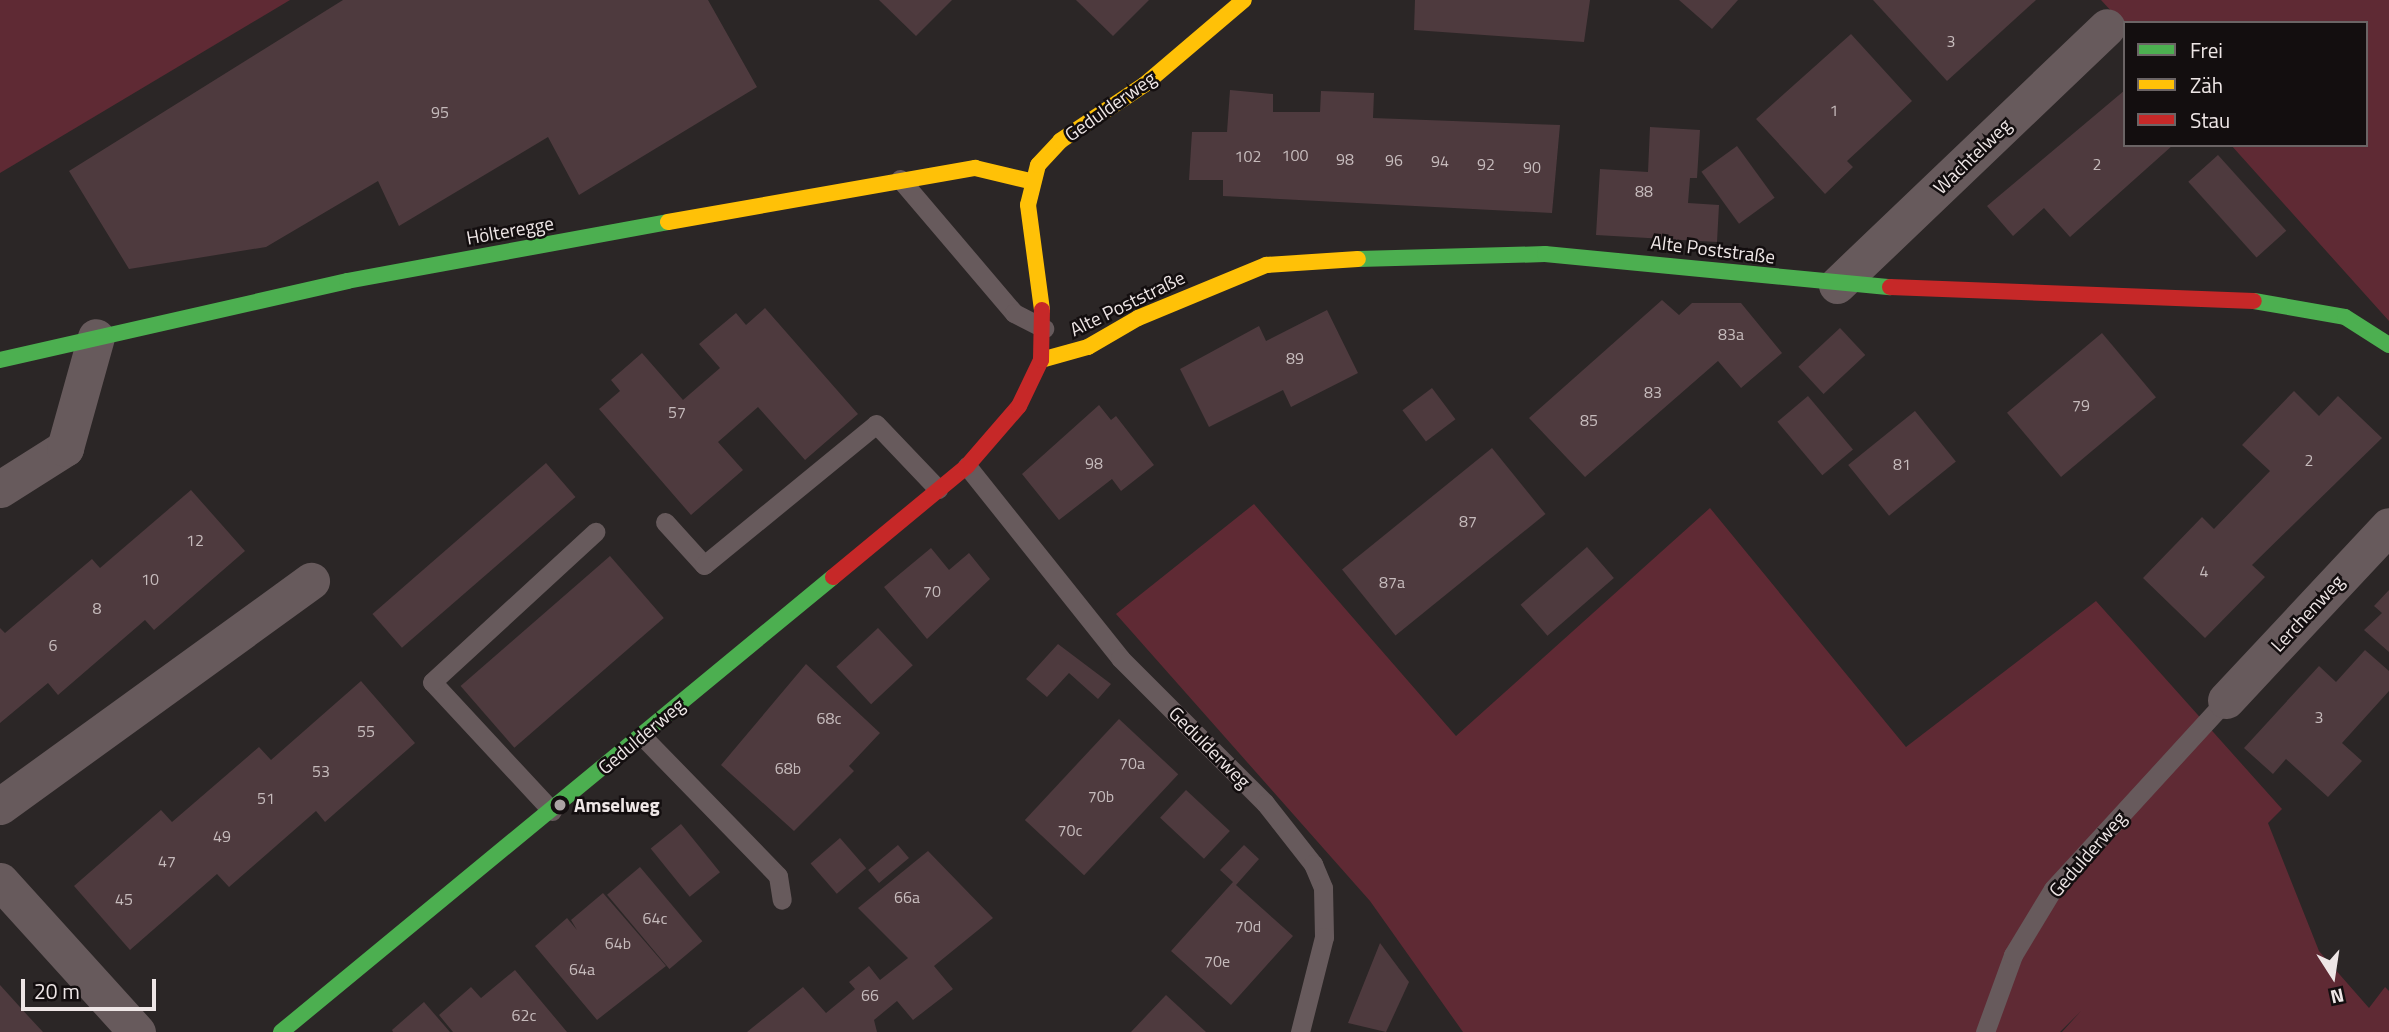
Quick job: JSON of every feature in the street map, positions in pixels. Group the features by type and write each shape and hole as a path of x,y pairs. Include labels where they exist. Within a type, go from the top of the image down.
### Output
{"street":[{"name":"Gedulderweg","path":"281,1032 967,466 1018,406 1041,360 1044,328 1029,227 1030,181 1060,141 1144,85 1244,0"},
{"name":"Wachtelweg","path":"1837,285 2108,27"},
{"name":"Hölteregge","path":"0,360 347,281 900,179 975,168 1030,181"},
{"name":"Alte Poststraße","path":"1041,360 1088,347 1138,318 1266,265 1545,254 1837,285 2285,302 2345,317 2389,345"},
{"path":"0,489 65,448 96,337"},
{"name":"Lerchenweg","path":"2225,701 2389,526"},
{"path":"0,806 311,581"},
{"path":"0,881 137,1032"}],"lane":[{"path":"900,179 1014,313 1044,328"},
{"path":"665,522 704,565 876,424 938,489"},
{"name":"Gedulderweg","path":"967,466 1120,658 1265,803 1313,864 1323,888 1324,937 1300,1032"},
{"path":"552,811 432,682 595,532"},
{"name":"Gedulderweg","path":"1985,1032 2013,955 2053,889 2225,701"},
{"path":"642,736 778,876 782,900"}],"shaded area":[{"path":"0,0 290,0 0,173"},
{"path":"2101,0 2389,0 2389,321 2233,147 2368,147 2368,21 2123,21 2123,24"},
{"path":"1254,504 1456,736 1710,508 1906,747 2096,601 2282,809 2268,823 2319,951 2369,1008 2385,987 2389,991 2389,1032 2062,1032 2081,1011 2060,1032 1463,1032 1370,901 1116,614"}],"building":[{"path":"343,0 708,0 757,87 579,195 548,137 399,226 378,181 266,247 129,269 69,171"},
{"path":"879,0 952,0 916,36"},
{"path":"1076,0 1149,0 1113,36"},
{"path":"1415,0 1590,0 1584,42 1414,30"},
{"path":"1679,0 1738,0 1712,29"},
{"path":"1873,0 2036,0 1947,81"},
{"path":"1851,34 1912,101 1847,161 1853,167 1825,194 1756,119"},
{"path":"1230,90 1273,94 1273,112 1320,112 1321,91 1374,93 1373,118 1560,125 1552,213 1223,196 1223,180 1189,180 1192,132 1227,132"},
{"path":"2123,92 2123,147 2171,147 2070,237 2044,208 2013,236 1987,206"},
{"path":"1650,127 1700,130 1697,178 1690,178 1688,203 1719,205 1717,242 1596,235 1600,169 1648,172"},
{"path":"1737,146 1775,198 1739,224 1701,172"},
{"path":"2218,155 2286,231 2257,258 2188,182"},
{"path":"1662,300 1679,315 1692,303 1741,303 1782,353 1741,388 1718,361 1585,477 1529,418"},
{"path":"765,308 858,414 805,460 758,407 718,442 743,470 691,515 599,409 620,391 611,380 642,353 683,400 720,368 699,344 736,313 746,325"},
{"path":"1327,310 1358,373 1291,407 1283,390 1209,427 1180,369 1259,326 1266,341"},
{"path":"1840,328 1865,355 1824,394 1798,367"},
{"path":"2102,333 2156,397 2061,477 2007,413"},
{"path":"1432,388 1455,419 1426,441 1402,410"},
{"path":"2294,391 2319,416 2338,396 2382,438 2252,565 2265,577 2205,638 2143,578 2202,517 2214,529 2270,471 2242,445"},
{"path":"1808,396 1853,450 1822,475 1777,422"},
{"path":"1099,405 1111,420 1116,416 1154,465 1121,491 1112,479 1059,520 1022,474"},
{"path":"1915,411 1956,462 1889,516 1848,465"},
{"path":"1492,448 1545,514 1396,636 1342,569"},
{"path":"546,463 576,497 402,648 372,614"},
{"path":"191,490 245,551 154,630 145,620 58,695 48,683 0,723 0,628 5,633 92,559 100,568"},
{"path":"1587,547 1614,578 1547,636 1521,605"},
{"path":"931,548 949,570 969,553 990,579 927,639 884,587"},
{"path":"610,556 664,618 514,748 461,686"},
{"path":"2389,590 2389,652 2364,630 2382,613 2374,606"},
{"path":"878,628 913,665 871,704 836,667"},
{"path":"1058,644 1111,684 1098,699 1069,673 1047,697 1026,679"},
{"path":"2365,650 2389,671 2389,691 2342,743 2362,761 2328,797 2286,759 2273,774 2244,748 2319,666 2336,682"},
{"path":"806,664 880,733 849,766 854,771 794,831 721,765"},
{"path":"361,681 415,743 325,822 316,811 229,887 217,874 130,950 74,886 161,810 172,822 259,747 271,760"},
{"path":"1119,719 1178,774 1084,875 1025,820"},
{"path":"1186,790 1230,831 1204,859 1160,818"},
{"path":"681,824 720,872 690,897 651,849"},
{"path":"840,838 866,868 837,894 811,864"},
{"path":"898,845 909,858 879,883 868,870"},
{"path":"1244,845 1259,859 1236,885 1293,936 1231,1005 1171,951 1233,882 1220,870"},
{"path":"928,851 993,918 934,966 953,989 913,1020 897,1001 874,1020 877,1032 747,1032 803,987 826,1013 855,989 849,982 869,966 880,980 908,958 858,908"},
{"path":"640,867 702,941 669,969 607,895"},
{"path":"603,893 666,966 597,1020 535,946 567,918 577,930 571,920"},
{"path":"1380,943 1409,982 1386,1032 1348,1023"},
{"path":"515,970 567,1032 453,1032 439,1015 471,987 481,998"},
{"path":"0,985 29,1017 43,1032 0,1032"},
{"path":"1166,995 1206,1032 1131,1032"},
{"path":"424,1002 450,1032 393,1032 392,1030"}],"traffic: fast":[{"path":"0,360 347,281 668,222"},
{"path":"1358,259 1545,254 1890,287"},
{"path":"2254,301 2345,317 2389,345"},
{"path":"281,1032 833,577"}],"traffic: slow":[{"path":"1042,310 1028,205 1038,165 1060,141 1144,85 1244,0"},
{"path":"668,222 975,168 1030,181"},
{"path":"1041,360 1088,347 1138,318 1266,265 1358,259"}],"traffic: jam":[{"path":"1890,287 2254,301"},
{"path":"833,577 967,466 1019,406 1041,360 1042,310"}],"place":[{"name":"Amselweg","path":"560,805"}]}
